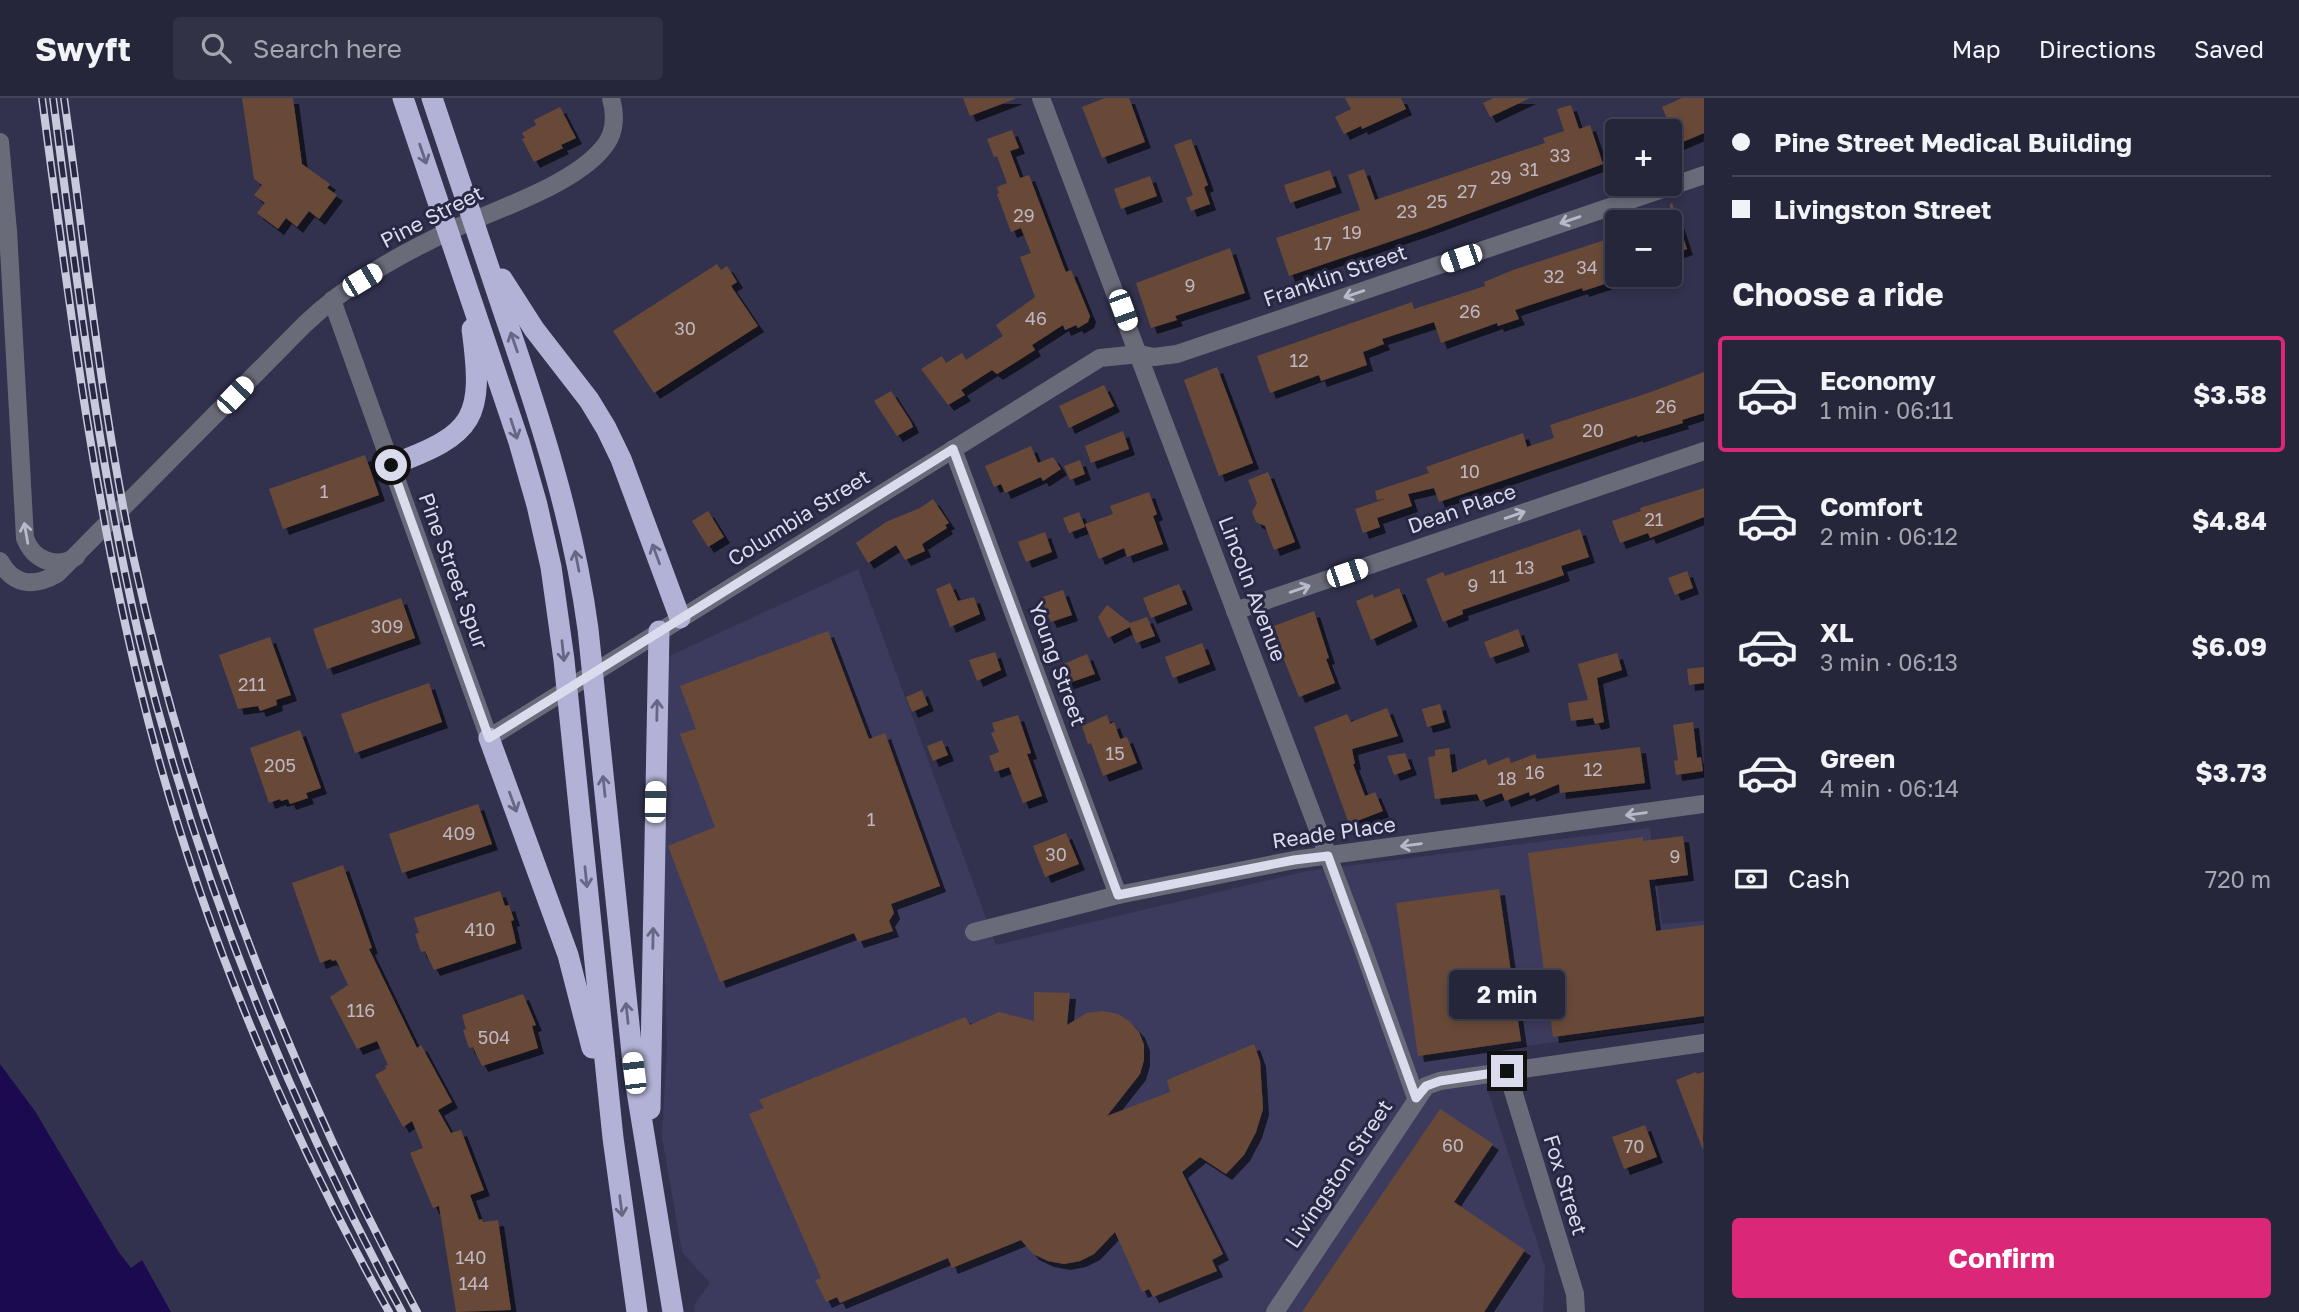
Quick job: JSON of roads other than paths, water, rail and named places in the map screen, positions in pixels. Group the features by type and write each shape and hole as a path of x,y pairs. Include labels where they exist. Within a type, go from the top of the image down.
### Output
{"highway":[{"path":"403,98 528,474 544,535 556,598 613,1138 637,1312"},
{"path":"432,98 556,471 579,566 588,629 634,1073 673,1312"},
{"path":"481,244 534,330 589,400 606,428 621,459 680,618"},
{"path":"391,465 441,444 456,433 473,411 476,371 459,263"},
{"path":"653,1202 650,1102 659,631"},
{"path":"489,738 571,964 613,1138"}],"street":[{"name":"Pine Street","path":"0,561 14,578 30,584 43,582 57,575 305,324 332,300 418,247 537,192 587,163 602,149 612,132 614,112 611,98"},
{"name":"Lincoln Avenue","path":"1041,98 1328,856 1416,1098"},
{"path":"0,142 8,231 25,538 33,552 43,560 57,563 76,557"},
{"name":"Franklin Street","path":"1139,354 1154,357 1177,354 1704,175"},
{"name":"Pine Street Spur","path":"332,300 489,738"},
{"name":"Columbia Street","path":"489,738 1100,358 1139,354"},
{"name":"Young Street","path":"953,449 1118,895"},
{"name":"Dean Place","path":"1235,611 1704,451"},
{"name":"Reade Place","path":"974,932 1118,895 1294,860 1704,804"},
{"name":"Livingston Street","path":"1275,1312 1426,1086 1440,1081 1704,1043"},
{"name":"Fox Street","path":"1507,1071 1575,1294 1576,1312"}],"railway":[{"path":"42,98 72,319 108,539 122,611 160,766 212,927 243,1006 311,1162 389,1312"},
{"path":"53,98 100,439 125,574 163,728 189,815 249,985 321,1151 402,1312"},
{"path":"64,98 103,388 122,503 157,658 185,755 215,851 287,1039 371,1222 417,1312"}]}
